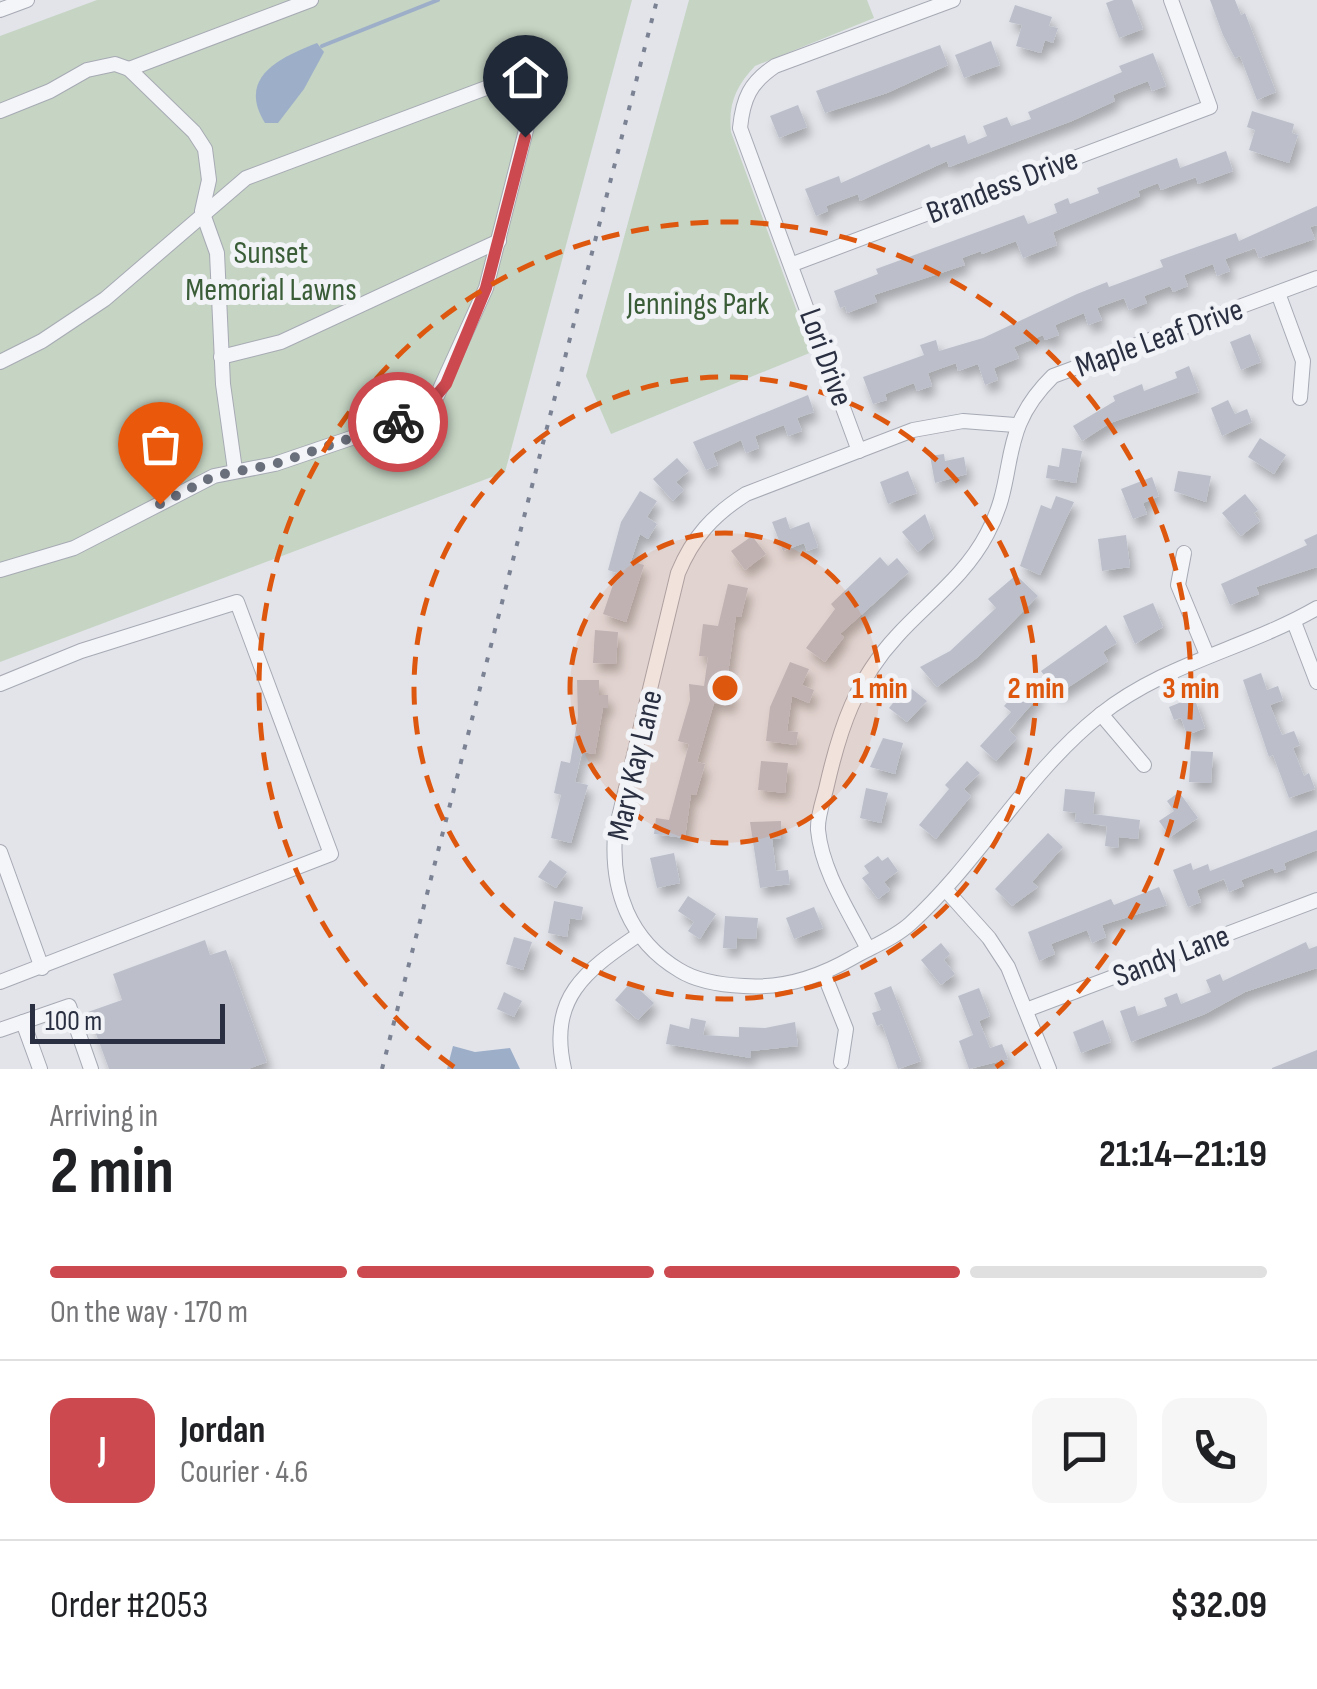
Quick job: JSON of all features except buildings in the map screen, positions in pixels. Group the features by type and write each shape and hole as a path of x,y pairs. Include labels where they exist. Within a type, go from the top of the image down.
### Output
{"street":[{"path":"0,10 27,0"},
{"path":"0,111 102,64 129,69 311,0"},
{"name":"Lori Drive","path":"860,451 740,128 743,102 755,80 775,66 953,0"},
{"name":"Brandess Drive","path":"793,264 1210,107 1171,0"},
{"path":"0,362 42,341 105,299 202,212 263,170 542,67 486,288 446,384 426,408 275,464 235,470 74,548 0,570"},
{"path":"129,69 194,132 205,149 209,180 202,212 217,253 221,356 235,470"},
{"path":"221,356 281,342 499,241"},
{"name":"Maple Leaf Drive","path":"868,949 832,876 818,828 837,740 857,686 893,640 960,576 988,533 1002,493 1015,425 1034,395 1053,376 1317,278"},
{"path":"1278,293 1303,361 1300,398"},
{"name":"Mary Kay Lane","path":"1015,425 963,421 913,430 746,494 722,510 690,546 678,573 615,834 613,867 618,894 638,935 663,960 689,976 723,985 767,988 824,974 908,926 944,889 1026,788 1101,714 1137,687 1294,622 1317,608"},
{"path":"1184,553 1178,585 1207,655"},
{"path":"0,684 81,651 237,602 331,854 3,981 0,965"},
{"path":"1294,622 1317,682"},
{"path":"1101,714 1144,764"},
{"path":"0,852 42,968"},
{"path":"944,889 989,938 1026,1010 1049,1069"},
{"name":"Sandy Lane","path":"1026,1010 1317,900"},
{"path":"564,1069 560,1048 562,1016 574,985 638,935"},
{"path":"824,974 846,1029 841,1062"},
{"path":"0,1030 68,1006 92,1069"},
{"path":"23,1022 40,1069"}],"green space":[{"name":"Sunset Memorial Lawns","path":"97,0 632,0 505,472 0,662 0,36"},
{"name":"Jennings Park","path":"689,0 867,0 874,18 755,66 738,88 732,104 731,132 812,352 611,434 586,376"}],"water":[{"path":"317,43 324,52 304,89 278,123 265,123 257,107 259,81 278,62"},
{"path":"453,1046 475,1052 510,1048 520,1069 447,1069"}],"waterway":[{"path":"322,46 438,0"}],"railway":[{"path":"382,1069 657,0"}],"way so far":[{"path":"160,504 214,476 275,464 398,422"}],"route":[{"path":"398,422 426,408 446,384 486,288 525,137"}]}
